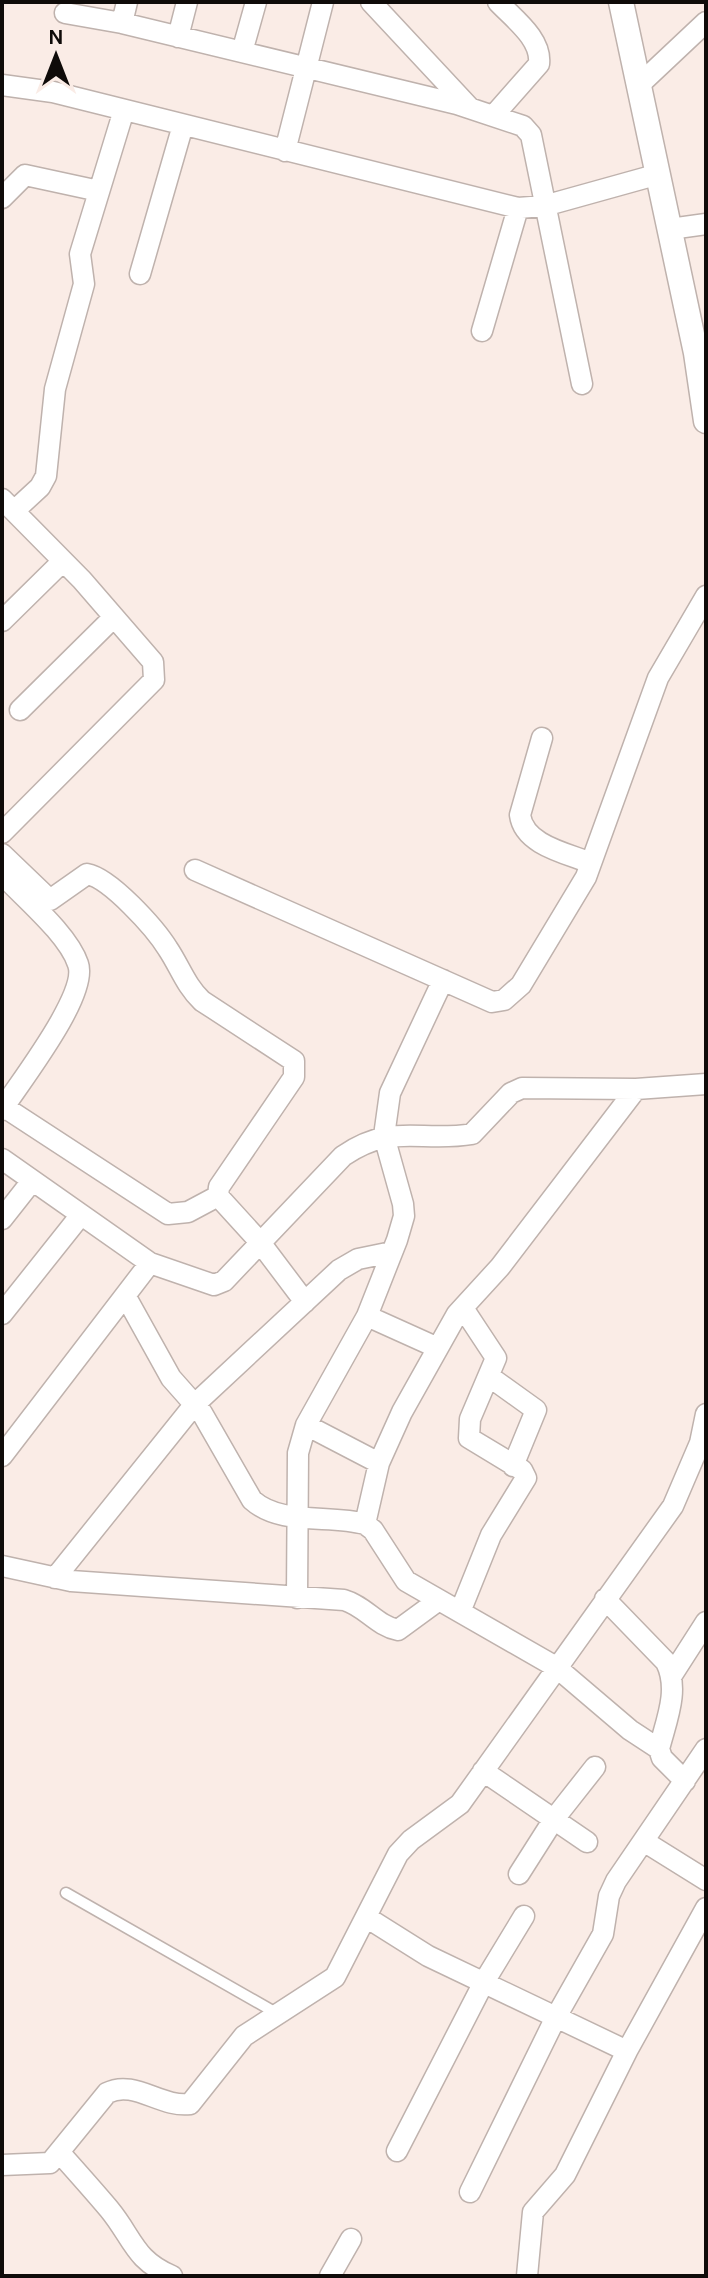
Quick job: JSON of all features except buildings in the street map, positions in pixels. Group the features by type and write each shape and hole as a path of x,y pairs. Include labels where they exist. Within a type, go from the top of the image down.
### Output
{"street":[{"path":"122,23 127,2"},
{"path":"178,37 187,2"},
{"path":"242,52 256,2"},
{"path":"285,151 323,2"},
{"path":"371,2 470,108"},
{"path":"494,115 539,64 540,56 535,42 498,2"},
{"path":"621,2 659,174 706,421"},
{"path":"65,13 122,23 306,67 470,108 523,126 531,135 582,384"},
{"path":"639,85 706,22"},
{"path":"2,85 53,92 518,208 544,206 659,174"},
{"path":"2,833 154,680 153,662 63,561 8,505 40,487 46,476 55,389 82,293 80,254 124,110"},
{"path":"140,274 183,125"},
{"path":"2,198 25,175 99,191"},
{"path":"482,331 518,208"},
{"path":"670,229 706,224"},
{"path":"2,621 63,561"},
{"path":"195,870 492,1002 504,1000 521,985 591,863 658,678 706,596"},
{"path":"20,710 114,617"},
{"path":"542,738 520,815 521,827 530,837 591,863"},
{"path":"2,854 50,900 87,874 107,882 166,946 190,991 294,1061 294,1077 219,1187 218,1196 259,1241 305,1302"},
{"path":"2,874 70,947 80,966 80,977 66,1011 3,1109 168,1214 188,1212 218,1196"},
{"path":"297,1598 300,1516 298,1453 306,1425 367,1316 404,1216 384,1136 397,1071 443,980"},
{"path":"2,1159 150,1263 214,1285 224,1281 343,1156 364,1142 384,1136 472,1134 511,1093 522,1088 636,1089 706,1084"},
{"path":"365,1524 379,1463 438,1348 463,1308 500,1267 636,1089"},
{"path":"2,1219 32,1181"},
{"path":"2,1314 80,1216"},
{"path":"55,1578 194,1405 348,1264 392,1252"},
{"path":"4,1448 150,1263"},
{"path":"126,1297 171,1378 206,1418 252,1500 277,1514 365,1524 373,1530 399,1575 556,1667 630,1730 659,1749"},
{"path":"460,1612 491,1535 524,1485 522,1470 473,1442 466,1431 496,1358 463,1308"},
{"path":"367,1316 438,1348"},
{"path":"490,1377 536,1410 513,1466"},
{"path":"2,2165 41,2166 50,2163 107,2093 117,2088 127,2088 172,2104 190,2104 244,2036 335,1977 398,1854 411,1840 460,1804 673,1506 700,1443 706,1414"},
{"path":"306,1425 379,1463"},
{"path":"2,1566 55,1578 354,1603 388,1628 398,1630 439,1600"},
{"path":"605,1599 666,1662 672,1675 673,1691 659,1749 662,1758 685,1781"},
{"path":"672,1675 706,1622"},
{"path":"470,2192 556,2017 603,1934 609,1896 706,1749"},
{"path":"519,1874 554,1819 595,1767"},
{"path":"483,1771 587,1842"},
{"path":"645,1842 706,1880"},
{"path":"527,2276 533,2212 565,2175 627,2051 706,1908"},
{"path":"397,2151 484,1982 524,1916"},
{"path":"366,1917 428,1956 627,2051"},
{"path":"59,2152 112,2212 139,2256 148,2265 172,2276"},
{"path":"330,2276 351,2239"}],"lane":[{"path":"66,1893 278,2014"}]}
